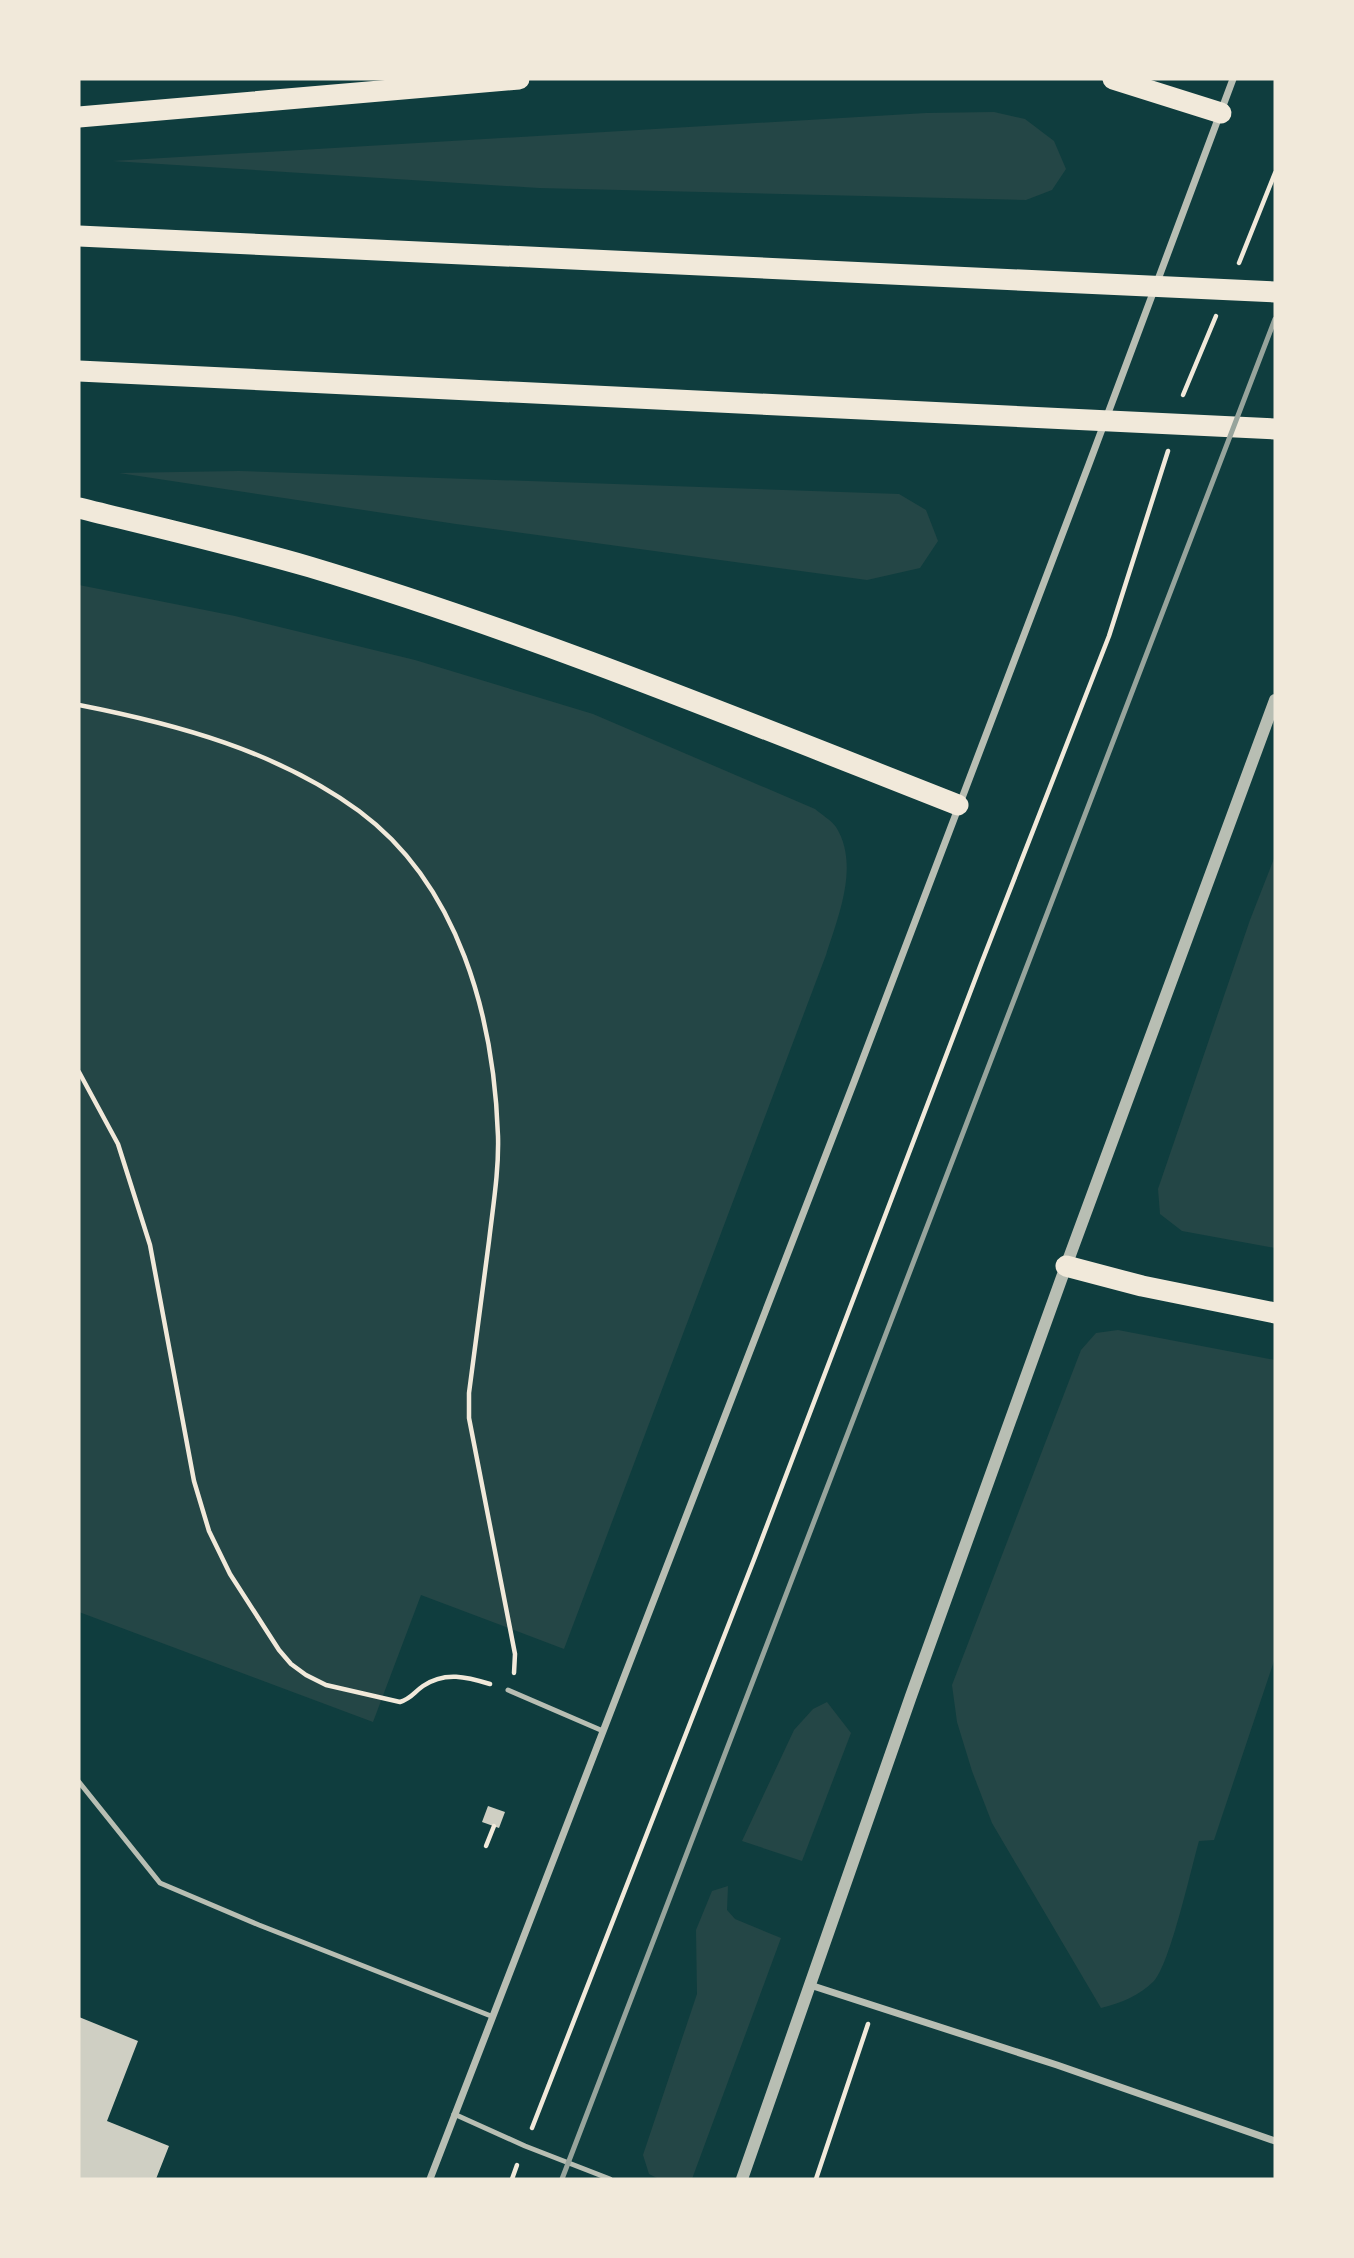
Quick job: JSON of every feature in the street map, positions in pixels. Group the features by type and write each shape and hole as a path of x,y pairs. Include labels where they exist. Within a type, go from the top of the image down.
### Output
{"highway":[{"path":"79,117 519,79"},
{"path":"1113,79 1221,113"},
{"path":"79,236 1275,292"},
{"path":"79,371 1275,429"},
{"path":"79,508 260,553 408,599 698,703 958,805"},
{"path":"1066,1266 1142,1286 1275,1313"}],"street":[{"path":"430,2179 854,1082 1233,79"},
{"path":"742,2179 1066,1266 1275,700"},
{"path":"809,1985 1083,2073 1275,2141"}],"lane":[{"path":"508,1690 603,1731"},
{"path":"79,1782 160,1883 491,2017"},
{"path":"454,2114 525,2146 610,2179"}],"path":[{"path":"1235,273 1275,173"},
{"path":"1180,404 1219,308"},
{"path":"525,2146 1109,636 1168,450"},
{"path":"79,705 135,716 220,740 279,765 326,790 359,811 390,838 424,877 449,920 476,992 488,1038 494,1084 498,1137 496,1186 469,1393 469,1418 516,1667 508,1690 453,1675 436,1679 410,1699 400,1702 326,1685 291,1664 279,1650 230,1574 209,1531 194,1480 150,1245 118,1144 79,1072"},
{"path":"486,1846 494,1826"},
{"path":"817,2179 875,2005"}],"shaded area":[{"path":"994,112 1025,119 1054,141 1066,169 1052,190 1026,200 539,188 112,161 926,113"},
{"path":"239,471 899,494 926,510 938,541 920,568 867,580 456,524 119,473"},
{"path":"79,585 235,616 415,660 593,714 815,809 834,824 843,842 847,874 841,908 826,955 564,1649 421,1595 373,1722 79,1612"},
{"path":"1275,856 1275,1248 1182,1231 1160,1214 1158,1189 1250,920"},
{"path":"1118,1330 1275,1360 1275,1658 1214,1840 1199,1841 1173,1937 1160,1971 1154,1981 1136,1995 1101,2008 992,1823 957,1722 952,1685 1081,1350 1096,1333"},
{"path":"827,1702 851,1733 802,1861 742,1841 794,1730 813,1709"},
{"path":"728,1886 727,1910 735,1919 781,1938 692,2179 659,2179 649,2174 643,2155 697,1994 696,1930 712,1891"}],"building":[{"path":"488,1806 505,1812 499,1828 482,1822"},
{"path":"79,2017 138,2041 107,2121 169,2146 156,2179 79,2179"}],"railway":[{"path":"562,2179 1275,319"}]}
